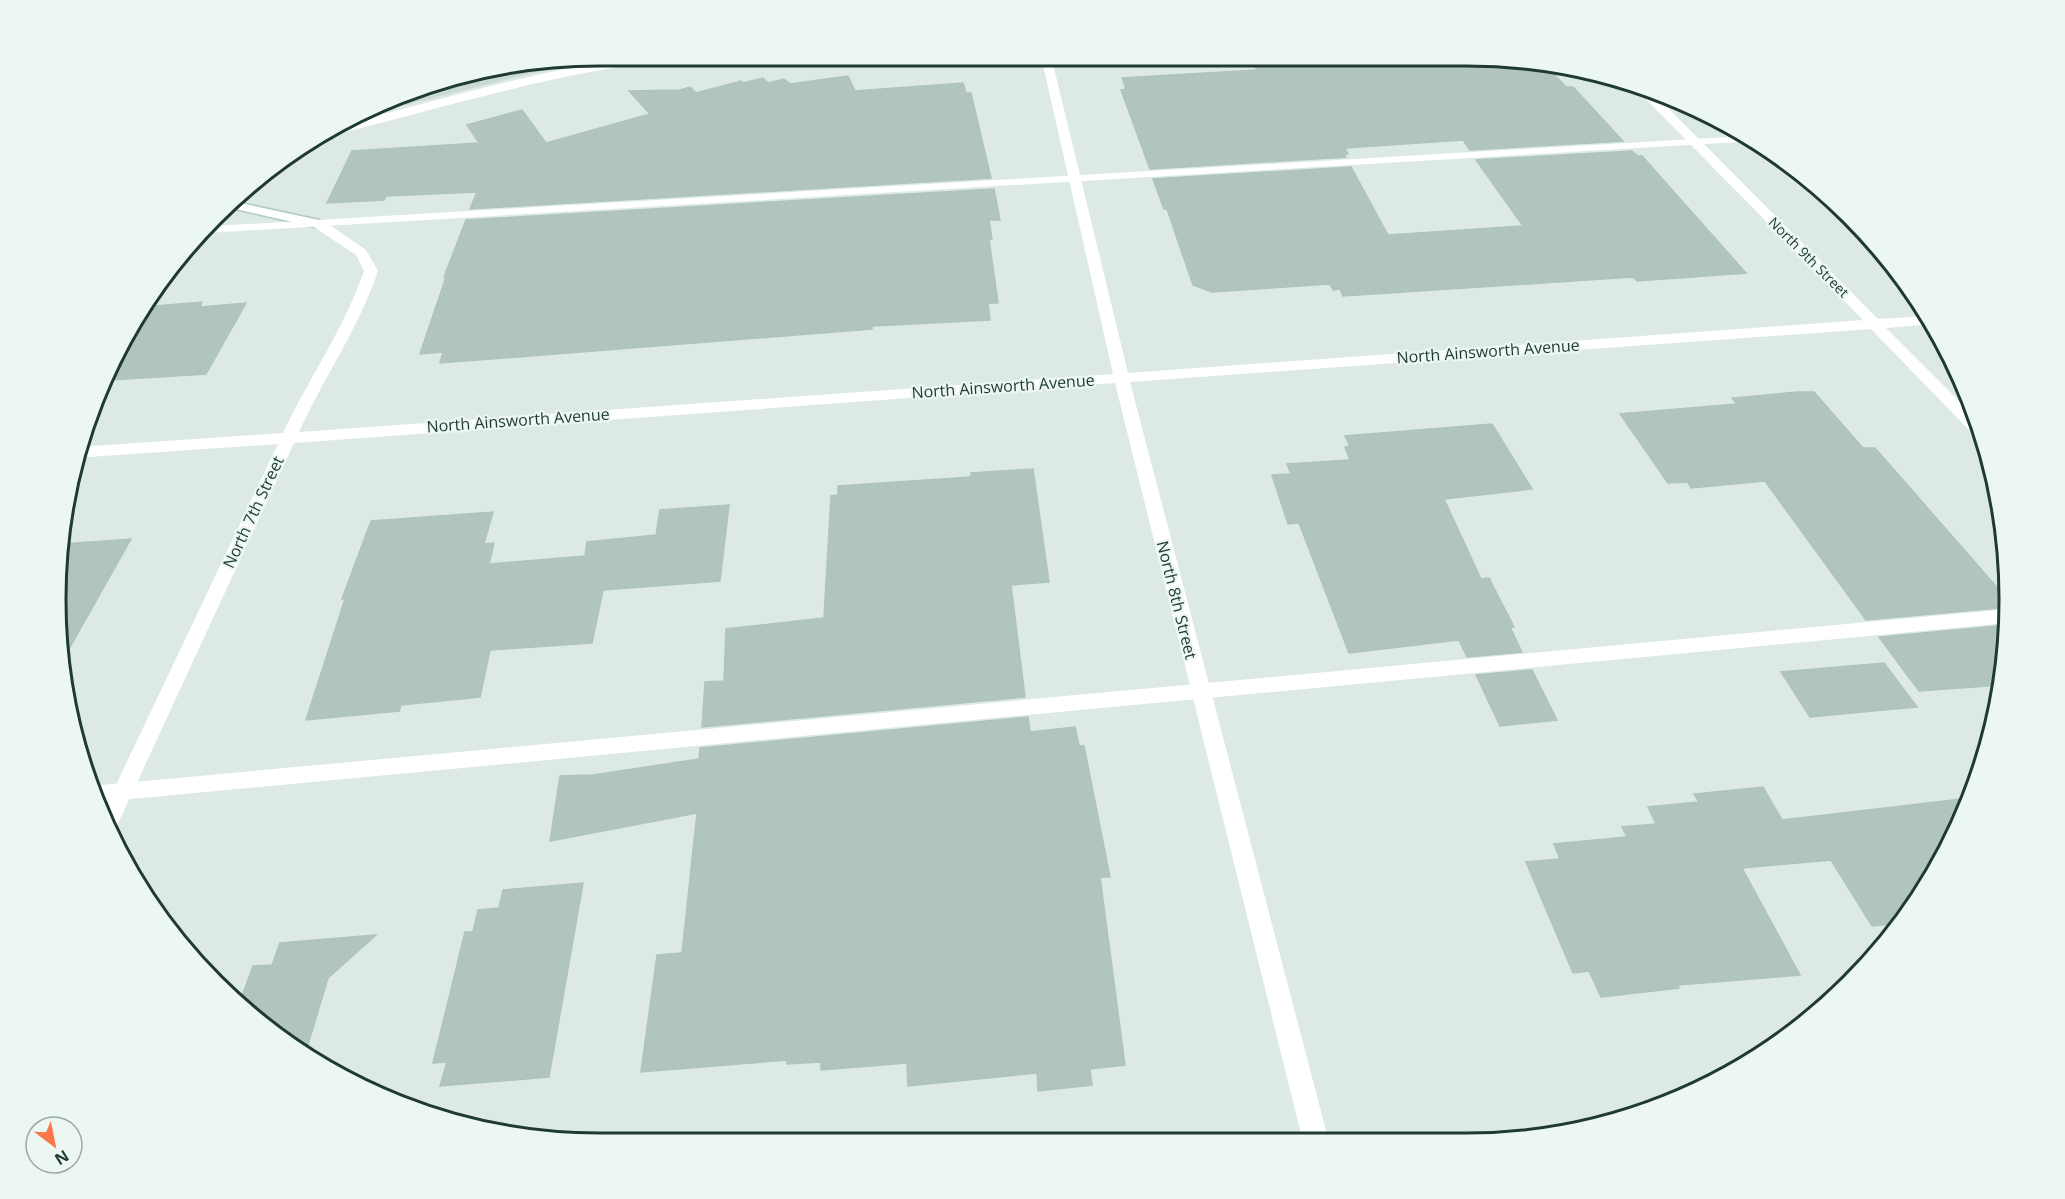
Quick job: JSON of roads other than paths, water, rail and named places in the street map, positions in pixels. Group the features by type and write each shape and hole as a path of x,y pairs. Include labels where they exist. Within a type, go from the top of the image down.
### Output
{"street":[{"path":"355,126 584,69 605,66"},
{"name":"North 8th Street","path":"1048,66 1120,377 1314,1133"},
{"name":"North 9th Street","path":"1652,100 1877,324 1967,417"},
{"path":"215,230 1736,140"},
{"path":"239,206 319,224"},
{"name":"North 7th Street","path":"112,815 288,437 308,396 344,339 364,295 371,271 361,253 319,224"},
{"name":"North Ainsworth Avenue","path":"87,452 1920,321"},
{"path":"102,792 1999,617"}]}
